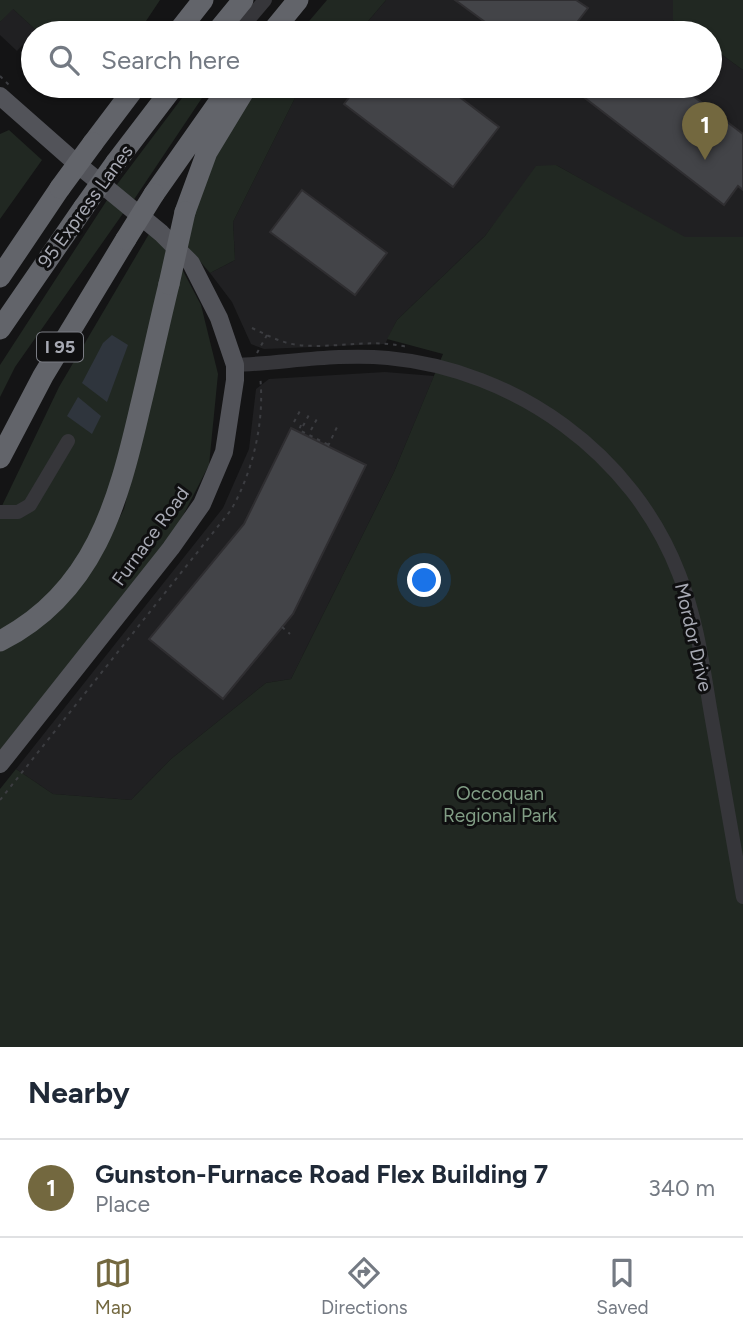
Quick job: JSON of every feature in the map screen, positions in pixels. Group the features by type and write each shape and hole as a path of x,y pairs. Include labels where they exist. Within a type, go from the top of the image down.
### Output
{"highway":[{"path":"186,21 203,0"},
{"path":"226,21 243,0"},
{"path":"281,21 298,0"},
{"path":"296,21 311,0"},
{"path":"0,277 60,188 127,98"},
{"name":"95 Express Lanes","path":"0,330 116,163 165,98"},
{"name":"I 95","path":"0,457 50,365 126,239 222,98"},
{"path":"0,640 36,618 69,586 95,548 111,516 122,484 185,212 206,152 240,98"},
{"path":"0,261 37,222"}],"main road":[{"name":"Furnace Road","path":"0,96 177,247 191,263 210,298 235,365 224,452 202,504 171,548 0,764"}],"street":[{"path":"247,21 265,0"},
{"name":"Mordor Drive","path":"235,365 371,357 445,368 522,398 551,415 597,452 619,475 655,524 687,597 699,642 743,897"},
{"path":"0,512 19,512 30,505 68,441"}],"path":[{"path":"252,328 304,345 384,342 407,347"},
{"path":"257,349 267,335"},
{"path":"0,800 180,571 228,516 244,485 255,453 265,387 261,384"},
{"path":"295,422 302,407"},
{"path":"311,411 299,430 328,445 338,425"},
{"path":"311,430 319,415"},
{"path":"282,627 290,634"}],"shaded area":[{"path":"386,0 673,0 674,21 368,21"},
{"path":"12,8 26,21 21,21 21,47 17,51 0,35 0,22"},
{"path":"722,55 743,70 743,237 685,238 556,165 509,205 485,236 397,320 385,344 264,349 251,344 232,302 210,273 235,260 233,222 295,98 722,98"},
{"path":"112,335 128,345 107,402 82,383 103,343"},
{"path":"385,372 434,376 394,472 291,679 266,683 171,759 131,800 53,794 16,769 223,508 249,449 256,389 269,379"},
{"path":"78,397 101,416 92,434 67,416"}],"green space":[{"path":"0,0 160,0 146,21 26,21 13,9 0,22"},
{"path":"327,0 386,0 368,21 309,21"},
{"path":"673,0 743,0 743,70 722,55 722,21 673,20"},
{"path":"182,98 202,98 133,201 115,187"},
{"path":"249,98 295,98 233,222 235,260 210,273 186,245 202,182"},
{"path":"9,130 42,160 0,219 0,134"},
{"name":"Occoquan Regional Park","path":"556,165 685,237 743,237 743,1047 0,1047 0,789 16,769 53,794 131,800 171,759 266,683 291,679 394,472 443,354 387,339 397,320 485,236 536,166"},
{"path":"109,197 124,212 15,367 0,397 0,365"},
{"path":"149,234 167,249 148,340 105,506 67,576 28,615 0,630 0,510 59,387"},
{"path":"182,269 201,305 218,374 209,465 175,531 0,750 0,651 38,627 73,595 97,563 124,509"}],"building":[{"path":"455,0 576,0 588,8 578,21 484,21"},
{"path":"349,98 461,98 499,127 453,187 344,104"},
{"path":"585,98 696,98 743,134 743,190 738,186 724,205"},
{"path":"302,190 387,253 355,295 270,232"},
{"path":"291,428 366,465 293,614 223,699 149,639 244,524"}],"place":[{"name":"Gunston-Furnace Road Flex Building 7","path":"705,160"}]}
